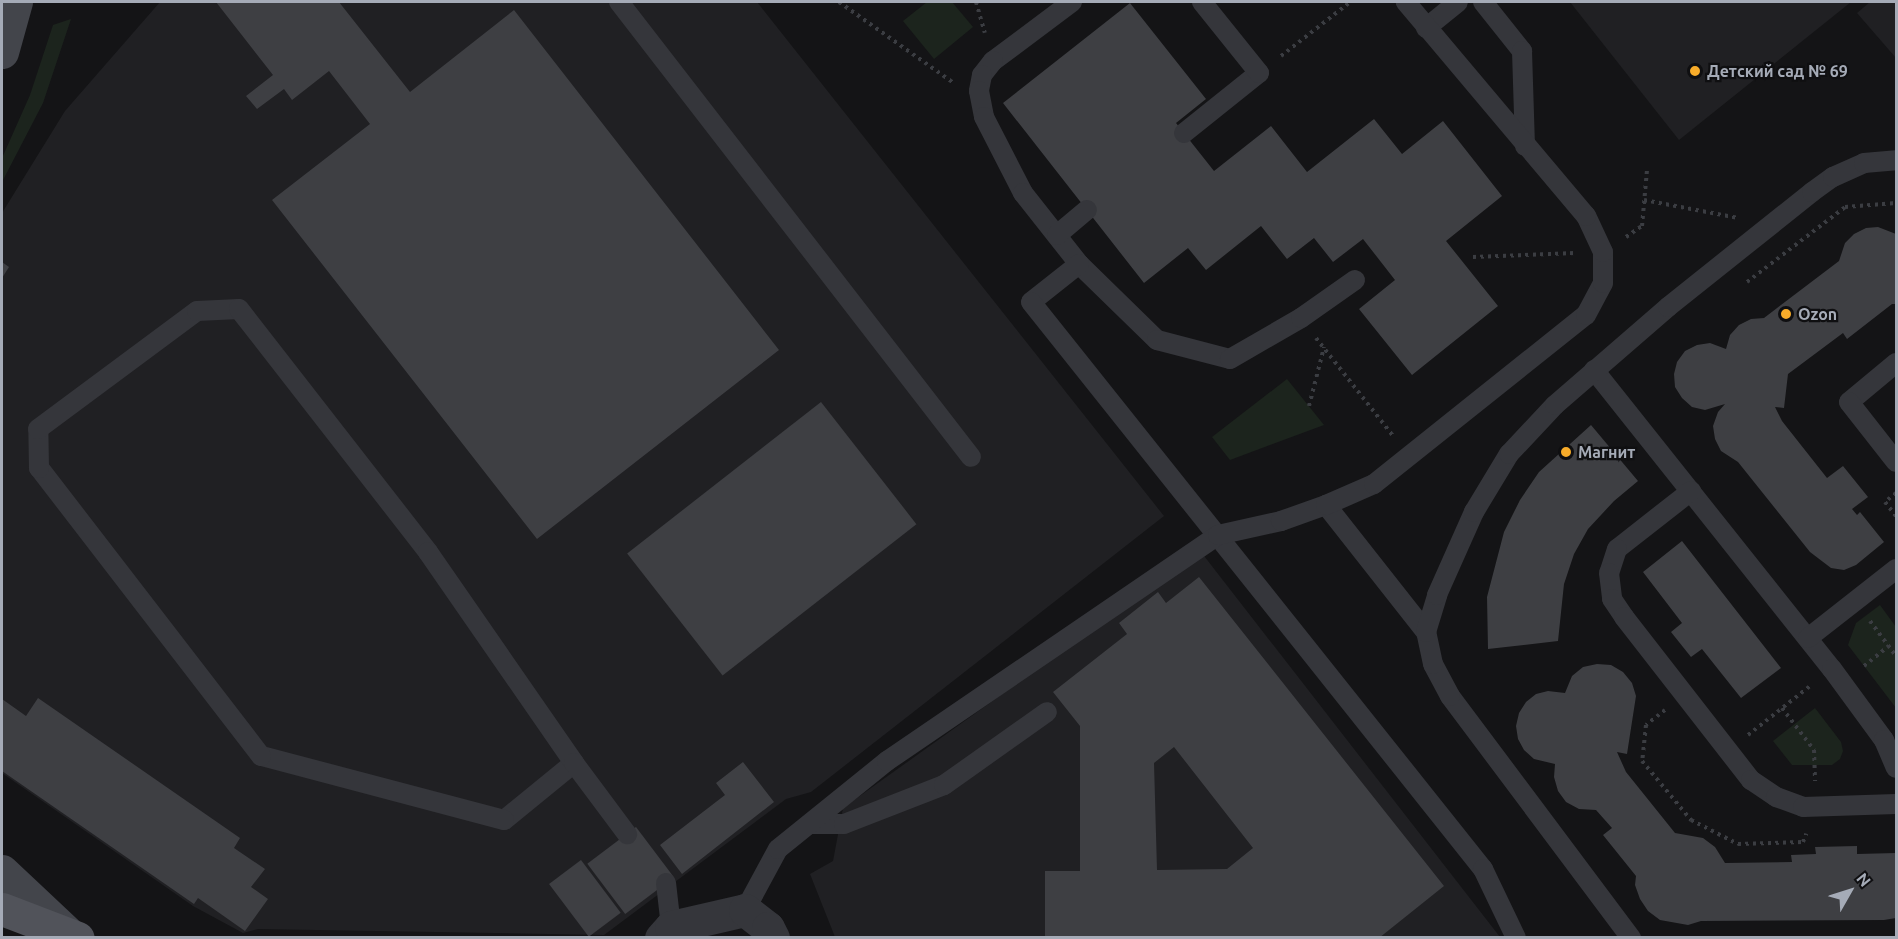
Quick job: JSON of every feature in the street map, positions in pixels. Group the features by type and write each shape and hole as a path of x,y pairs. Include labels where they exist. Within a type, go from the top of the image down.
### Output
{"main road":[{"path":"2,909 73,935"}],"street":[{"path":"2,52 16,2"},
{"path":"2,871 73,935"},
{"path":"666,932 745,910 768,928 773,938"}],"lane":[{"path":"619,2 971,457"},
{"path":"1071,2 993,61 982,75 979,91 984,117 1023,193 1079,264 1157,340 1230,358 1301,318 1355,280"},
{"path":"1184,133 1259,73 1202,2"},
{"path":"745,910 778,849 887,761 1218,535 1281,521 1326,506 1374,484 1410,458 1586,315 1603,283 1603,252 1586,216 1406,2"},
{"path":"1426,28 1458,2"},
{"path":"1483,2 1522,51 1525,146"},
{"path":"1631,938 1450,696 1432,664 1426,632 1437,595 1474,512 1509,454 1555,405 1594,370 1833,177 1864,163 1896,160"},
{"path":"1057,235 1087,210"},
{"path":"1079,264 1031,302 1483,869 1516,938"},
{"path":"574,763 504,820 261,756 39,468 38,429 197,311 239,309 428,552 574,763 627,834"},
{"path":"1896,363 1849,402 1896,462"},
{"path":"1594,370 1837,676 1884,740 1896,768"},
{"path":"1691,491 1617,549 1609,573 1612,599 1751,780 1776,797 1803,807 1896,804"},
{"path":"1326,506 1426,632"},
{"path":"1808,638 1896,569"},
{"path":"810,824 844,824 944,785 1047,712"},
{"path":"666,883 666,932"}],"path":[{"path":"839,2 936,72 963,89 979,91"},
{"path":"1275,61 1350,2"},
{"path":"1473,257 1603,252 1642,226 1647,170"},
{"path":"1644,200 1773,224"},
{"path":"1742,286 1845,207 1896,203"},
{"path":"1301,318 1410,458"},
{"path":"1309,406 1323,347"},
{"path":"1896,493 1885,502 1896,516"},
{"path":"1728,750 1782,708 1889,646"},
{"path":"1685,695 1646,725 1642,761 1691,820 1738,844 1803,843 1815,807 1814,750 1782,708"}],"shaded area":[{"path":"160,2 757,2 1164,516 811,792 786,799 604,935 258,929 243,933 193,906 2,773 2,213 65,111"},
{"path":"927,2 952,2 973,27 934,59 903,21"},
{"name":"Детский сад № 69","path":"1570,2 1851,2 1679,140"},
{"path":"1870,2 1896,2 1896,58 1857,13"},
{"path":"71,19 43,103 2,182 2,158 30,95 53,25"},
{"path":"1287,379 1324,425 1230,460 1212,437"},
{"path":"1201,552 1500,937 835,937 810,874 833,861 843,808"},
{"path":"1880,605 1896,627 1896,708 1848,645 1856,623"},
{"path":"1815,708 1841,742 1843,751 1840,759 1832,765 1792,765 1773,741"}],"building":[{"path":"216,2 339,2 410,92 514,10 779,350 537,539 272,200 370,124 329,71 292,100 284,89 257,109 246,96 273,75"},
{"path":"1130,3 1206,99 1176,123 1214,171 1271,126 1307,172 1374,119 1402,154 1443,121 1502,196 1446,241 1498,306 1412,375 1359,309 1395,280 1363,239 1333,262 1314,238 1287,259 1261,226 1206,270 1188,248 1144,283 1003,103"},
{"path":"1878,227 1896,234 1896,304 1892,304 1847,339 1843,333 1788,374 1784,408 1775,407 1782,421 1827,478 1843,466 1868,497 1852,509 1857,515 1860,512 1884,542 1856,565 1844,570 1831,568 1810,552 1738,462 1721,451 1715,439 1713,426 1718,412 1725,404 1705,410 1692,407 1675,387 1674,374 1677,362 1685,351 1697,345 1710,343 1726,349 1730,335 1739,325 1751,319 1764,318 1839,261 1845,243 1854,234 1866,228"},
{"path":"2,262 9,267 2,278"},
{"path":"821,402 916,524 723,676 627,553"},
{"path":"1591,425 1638,481 1614,501 1588,529 1574,554 1564,584 1558,641 1488,649 1487,597 1504,532 1520,500 1539,472"},
{"path":"1682,541 1781,668 1741,698 1702,649 1691,657 1671,632 1682,623 1643,572"},
{"path":"1199,577 1444,886 1379,938 1045,938 1045,871 1080,871 1080,726 1053,692 1127,634 1119,623 1158,592 1166,603","holes":["1174,747 1253,848 1227,869 1157,870 1154,763"]},
{"path":"1597,664 1611,665 1623,672 1632,683 1636,696 1627,754 1617,752 1626,772 1675,833 1703,838 1715,847 1725,863 1792,862 1791,855 1816,854 1815,847 1857,846 1857,854 1896,853 1896,918 1884,920 1701,921 1688,925 1660,920 1648,911 1635,885 1636,876 1603,835 1612,828 1596,810 1579,809 1566,802 1558,791 1554,777 1555,764 1534,759 1524,750 1518,739 1516,726 1519,713 1526,702 1536,694 1548,691 1565,693 1572,676 1583,667"},
{"path":"38,698 240,838 234,848 265,869 251,887 268,899 245,931 198,898 194,904 2,771 2,699 26,716"},
{"path":"743,762 774,802 682,874 660,845 725,795 716,783"},
{"path":"636,827 674,877 625,914 587,864"},
{"path":"581,860 621,913 589,937 549,884"}],"place":[{"name":"Детский сад № 69","path":"1695,71"},
{"name":"Ozon","path":"1786,314"},
{"name":"Магнит","path":"1566,452"}]}
